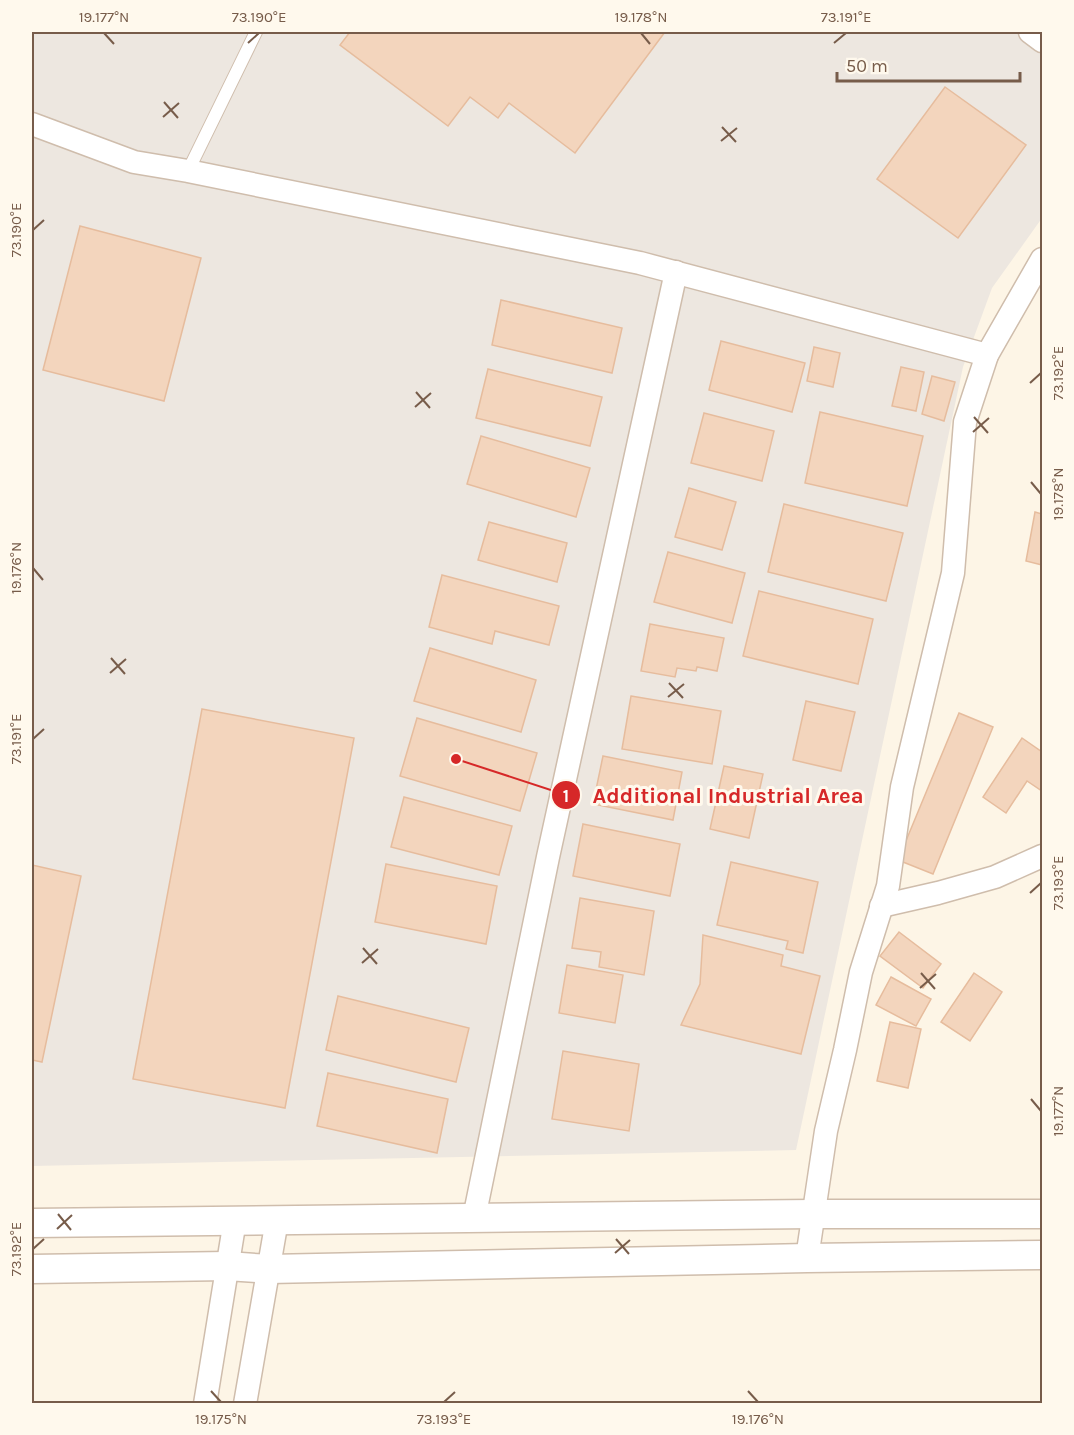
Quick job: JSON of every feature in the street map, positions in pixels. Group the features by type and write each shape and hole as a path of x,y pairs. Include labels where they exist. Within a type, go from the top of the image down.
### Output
{"street":[{"path":"1030,32 1042,41"},
{"path":"32,124 134,162 639,262 987,355"},
{"path":"807,1258 826,1131 861,972 888,886 902,787 953,573 965,422 987,355 1042,259"},
{"path":"474,1218 548,857 676,272"},
{"path":"881,906 995,878 1042,856"},
{"path":"32,1223 814,1214 1042,1214"},
{"path":"205,1404 235,1220"},
{"path":"245,1404 277,1220"},
{"path":"32,1269 227,1266 269,1269 1042,1255"}],"lane":[{"path":"188,171 256,32"}],"shaded area":[{"path":"32,32 1042,32 1042,218 992,288 963,367 796,1150 32,1166"}],"building":[{"path":"350,32 665,32 575,153 509,103 498,118 470,97 448,126 340,45"},
{"path":"945,87 1026,145 958,238 877,179"},
{"path":"80,226 201,258 164,401 43,370"},
{"path":"501,300 622,328 612,373 492,345"},
{"path":"721,341 805,363 792,412 709,390"},
{"path":"814,347 840,353 833,387 807,381"},
{"path":"901,367 924,372 916,411 892,406"},
{"path":"488,369 602,397 590,446 476,418"},
{"path":"932,376 955,382 944,421 922,414"},
{"path":"820,412 923,436 907,506 805,483"},
{"path":"704,413 774,431 762,481 691,463"},
{"path":"481,436 590,468 576,517 467,484"},
{"path":"689,488 736,502 722,550 675,537"},
{"path":"784,504 903,533 886,601 768,572"},
{"path":"1035,512 1042,514 1042,565 1026,561"},
{"path":"489,522 567,543 557,582 478,560"},
{"path":"668,552 745,573 732,623 654,602"},
{"path":"442,575 559,606 549,645 495,631 492,644 429,627"},
{"path":"759,591 873,619 858,684 743,656"},
{"path":"650,624 724,638 717,671 697,667 696,671 677,668 675,677 641,671"},
{"path":"430,648 536,680 521,732 414,701"},
{"path":"631,696 721,711 712,764 622,749"},
{"path":"806,701 855,712 841,771 793,760"},
{"path":"202,709 354,738 285,1108 133,1079"},
{"path":"959,713 993,727 933,874 898,860"},
{"path":"417,718 537,753 520,811 400,776"},
{"path":"1022,738 1042,752 1042,791 1027,781 1006,813 983,797"},
{"path":"603,756 682,772 673,820 593,804"},
{"path":"724,766 763,774 749,838 710,829"},
{"path":"404,797 512,826 499,875 391,847"},
{"path":"583,824 680,844 670,896 573,876"},
{"path":"731,862 818,882 803,953 786,949 788,941 717,925"},
{"path":"386,864 497,886 486,944 375,922"},
{"path":"32,865 81,876 42,1062 32,1060"},
{"path":"580,898 654,911 644,975 599,967 601,952 572,948"},
{"path":"899,932 941,964 923,988 880,956"},
{"path":"703,935 783,955 781,966 820,976 801,1054 681,1025 700,984"},
{"path":"567,965 623,975 615,1023 559,1013"},
{"path":"974,973 1002,992 970,1041 941,1022"},
{"path":"891,977 931,999 916,1026 876,1005"},
{"path":"338,996 469,1028 456,1082 326,1050"},
{"path":"890,1022 921,1029 908,1088 877,1081"},
{"path":"563,1051 639,1064 629,1131 552,1119"},
{"path":"328,1073 448,1099 437,1153 317,1126"}],"place":[{"name":"Additional Industrial Area","path":"456,759"}]}
